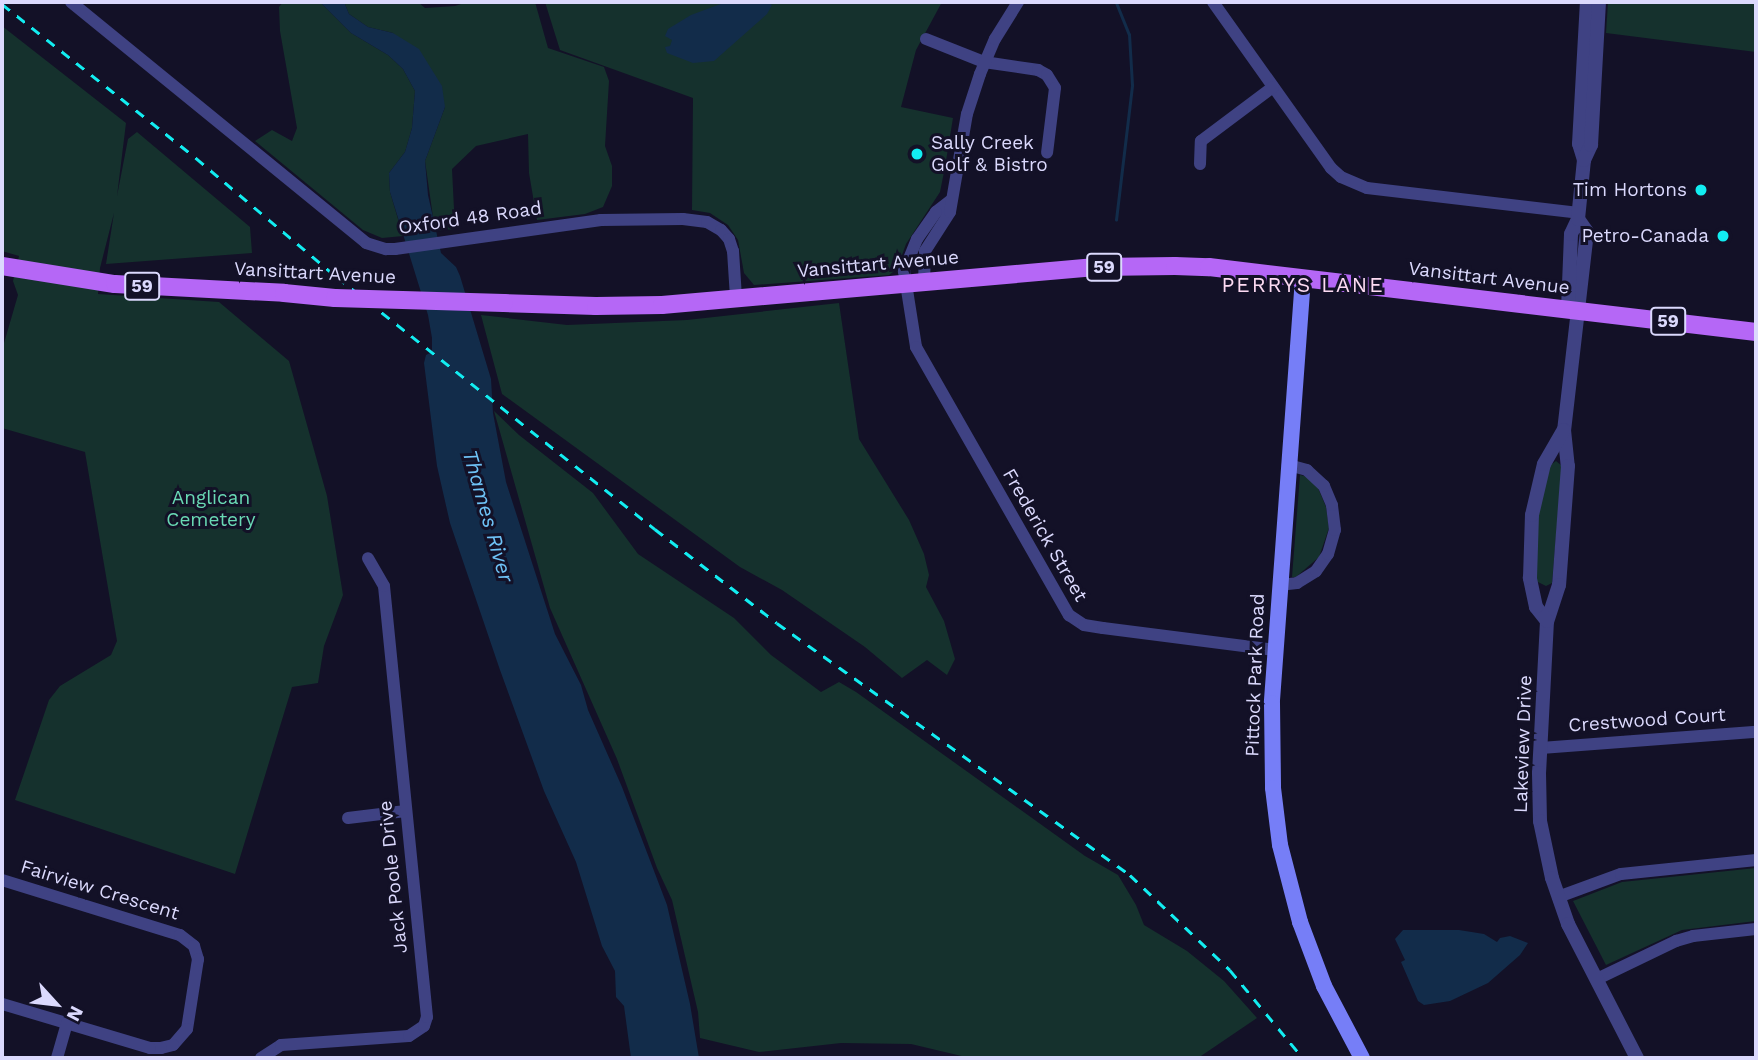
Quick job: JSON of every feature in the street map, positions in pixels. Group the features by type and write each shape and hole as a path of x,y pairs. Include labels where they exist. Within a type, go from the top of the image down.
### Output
{"main road":[{"name":"Vansittart Avenue","path":"2,265 115,284 335,298 596,306 662,304 1140,266 1209,267 1756,332"},
{"name":"Pittock Park Road","path":"1303,278 1279,585 1271,759 1280,845 1311,954 1362,1058"}],"street":[{"name":"Oxford 48 Road","path":"71,2 366,243 386,249 601,220 683,219 708,222 729,239 733,251 736,297"},
{"path":"950,201 936,212 911,250 904,271 915,282 925,251 950,212 967,114 984,62 1018,2"},
{"path":"1213,2 1331,168 1354,184 1579,216"},
{"name":"Lakeview Drive","path":"1584,160 1579,145 1587,2"},
{"name":"Lakeview Drive","path":"1598,2 1591,145 1584,160 1579,216 1587,232 1574,309 1564,430 1568,466 1560,573 1557,599 1547,621 1540,821 1558,897 1637,1058"},
{"path":"926,39 984,62 1038,70 1052,80 1055,96 1047,153"},
{"path":"1200,164 1201,141 1273,86"},
{"name":"Frederick Street","path":"915,282 908,311 923,362 1072,619 1103,628 1275,650"},
{"name":"Lakeview Drive","path":"1547,621 1536,607 1530,578 1532,515 1544,464 1564,430"},
{"path":"1279,585 1297,583 1316,571 1328,554 1335,530 1332,505 1324,486 1307,470 1288,465"},
{"name":"Jack Poole Drive","path":"261,1058 281,1045 409,1036 424,1026 427,1017 384,586 368,558"},
{"name":"Crestwood Court","path":"1541,748 1756,732"},
{"path":"348,818 406,811"},
{"path":"1558,897 1621,874 1756,860"},
{"name":"Fairview Crescent","path":"2,880 180,935 197,952 198,967 187,1029 173,1045 150,1048 2,1004"},
{"path":"1597,979 1676,941 1693,936 1756,929"},
{"path":"57,1058 67,1023"}],"green space":[{"path":"283,2 320,2 351,33 388,55 403,69 415,91 412,128 405,152 389,173 390,192 403,236 382,238 363,230 255,141 272,130 292,141 297,128 280,31 279,7"},
{"path":"344,2 418,2 425,8 455,6 467,2 535,2 548,48 604,67 609,81 605,146 612,166 612,186 603,207 585,214 537,220 529,173 528,134 476,146 452,169 455,229 435,231 425,161 445,107 393,33 368,27 349,14"},
{"path":"545,2 942,2 916,50 901,107 953,118 945,167 940,192 906,244 897,269 889,275 754,285 744,273 738,240 728,225 710,213 692,210 693,98 560,50"},
{"path":"1608,2 1756,2 1756,52 1606,33"},
{"name":"Anglican Cemetery","path":"2,26 126,123 117,196 128,139 137,132 250,227 252,253 106,264 114,213 100,268 98,294 219,302 289,361 327,496 343,595 324,646 318,683 292,687 235,874 15,800 49,700 60,686 111,655 117,641 85,452 2,428 2,350 18,295 13,281 19,256 2,251"},
{"path":"839,303 859,439 909,520 924,554 929,575 926,587 944,621 955,659 947,675 927,660 902,678 865,647 782,590 740,567 502,394 481,315 567,325 687,320"},
{"path":"494,411 519,435 593,493 638,554 734,618 771,655 821,692 839,682 856,692 1085,856 1118,875 1136,905 1144,925 1187,951 1224,981 1257,1018 1198,1058 970,1058 911,1044 841,1043 759,1052 700,1038 698,1012 672,900 657,868 617,759 550,608"},
{"path":"1556,461 1562,466 1552,583 1546,586 1536,581 1538,500 1548,467"},
{"path":"1300,475 1308,477 1318,488 1326,507 1329,528 1319,557 1296,577 1292,577"},
{"path":"1756,868 1756,921 1682,930 1606,965 1573,901 1622,882"}],"water":[{"name":"Thames River","path":"320,2 344,2 349,14 368,27 393,33 419,49 442,86 445,107 425,161 428,195 441,253 456,267 460,276 491,379 493,413 506,482 555,634 581,685 588,710 622,787 667,905 690,1004 699,1058 631,1058 624,1006 616,997 615,971 602,946 576,862 544,791 500,670 450,523 437,466 424,363 426,355 432,352 432,338 428,315 390,192 389,173 405,152 412,128 415,91 403,69 388,55 351,33"},
{"path":"726,2 767,2 772,5 767,14 714,61 693,63 667,53 665,47 670,46 672,40 665,36 668,29 691,15"},
{"path":"1403,930 1459,930 1484,934 1497,942 1500,938 1510,936 1528,943 1520,955 1488,983 1450,1001 1424,1005 1418,1001 1401,962 1405,960 1395,939"}],"waterway":[{"path":"1116,2 1129,35 1132,85 1116,220"}],"railway":[{"path":"2,4 196,158 337,277 655,529 777,623 1130,875 1230,970 1303,1058"}],"place":[{"name":"Sally Creek Golf & Bistro","path":"917,154"},
{"name":"Tim Hortons","path":"1701,190"},
{"name":"Petro-Canada","path":"1723,236"}],"district":[{"name":"PERRYS LANE","path":"1303,285"}]}
